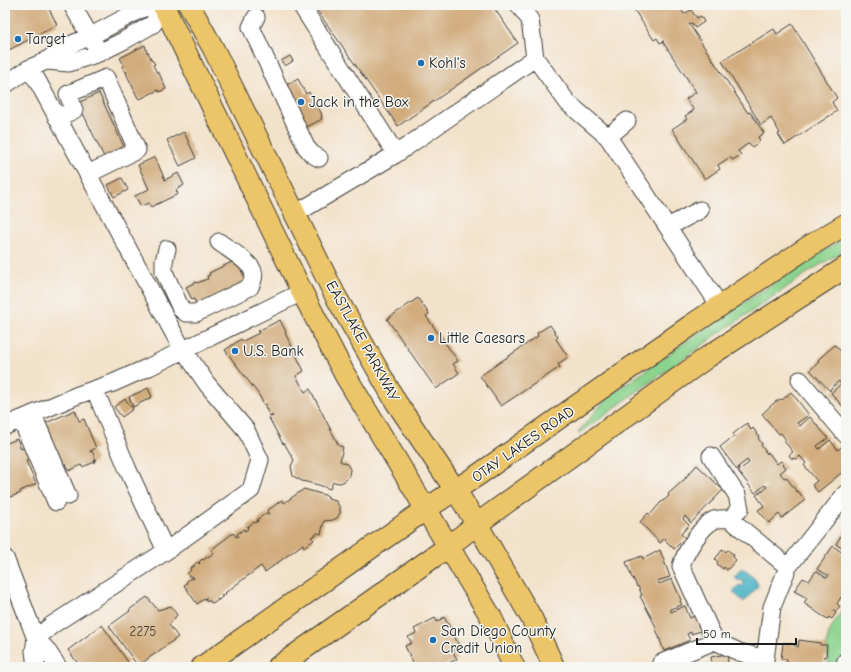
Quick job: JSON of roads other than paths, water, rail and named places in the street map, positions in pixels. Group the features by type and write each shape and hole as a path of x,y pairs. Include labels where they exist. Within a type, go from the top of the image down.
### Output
{"main road":[{"name":"EASTLAKE PARKWAY","path":"189,5 213,48 335,295 396,402 477,524 532,619 554,667"},
{"name":"EASTLAKE PARKWAY","path":"165,6 302,292 345,375 491,617 514,667"},
{"name":"OTAY LAKES ROAD","path":"202,667 426,509 456,491 720,306 811,245 846,224"},
{"path":"278,667 449,546 477,524 709,356 846,267"}],"street":[{"path":"72,5 91,36 99,53"},
{"path":"301,5 396,154"},
{"path":"519,5 530,20 535,58 568,103 608,137 720,306"},
{"path":"5,85 28,69 46,61 63,48 91,36 143,8 165,6"},
{"path":"46,61 69,63 99,53 153,24 165,6"},
{"path":"256,17 251,27 306,147 312,154 319,158"},
{"path":"295,214 396,154 535,58"},
{"path":"28,69 37,80 184,350 207,384 246,430 260,460 251,490 166,551 52,625 36,639 34,651 36,667"},
{"path":"57,118 74,110 68,94 106,78 137,150 88,174"},
{"path":"608,137 627,121"},
{"path":"668,227 700,210"},
{"path":"167,249 164,261 164,272 181,309 186,313 196,313 250,287 253,280 253,271 243,260 219,242"},
{"path":"18,421 78,395 113,383 302,292"},
{"path":"800,380 846,435"},
{"path":"95,390 128,470 166,551"},
{"path":"18,421 62,499 46,477 32,468 18,421"},
{"path":"711,456 737,495 740,509 730,519"},
{"path":"788,567 730,519 713,520 704,529 686,553 681,566 715,641 765,663 772,608 788,567 846,494"},
{"path":"5,558 36,639 46,649 58,667"},
{"path":"661,663 715,641"},
{"path":"844,667 846,661"}],"water":[{"path":"742,568 754,578 758,586 744,602 733,592 739,585 742,586 744,584 742,579 739,581 734,577"}],"place":[{"name":"Target","path":"18,39"},
{"name":"Kohl's","path":"421,63"},
{"name":"Jack in the Box","path":"301,102"},
{"name":"Little Caesars","path":"431,338"},
{"name":"U.S. Bank","path":"235,351"},
{"name":"San Diego County Credit Union","path":"433,640"}]}
